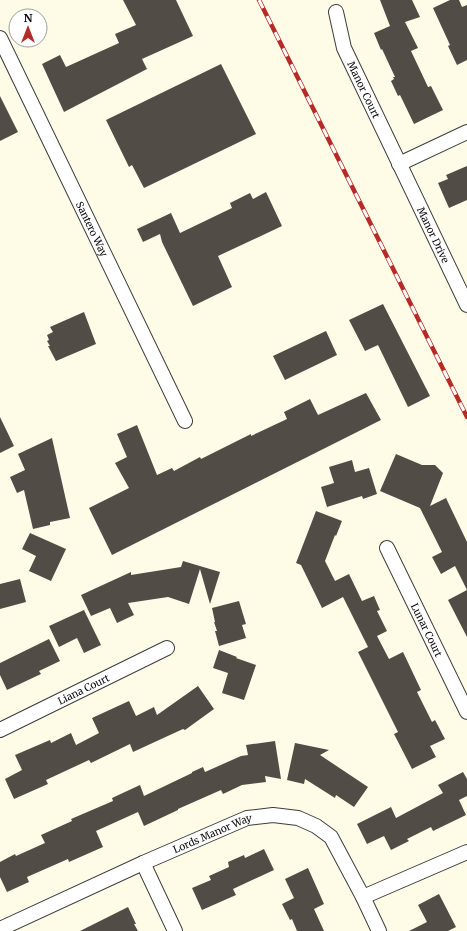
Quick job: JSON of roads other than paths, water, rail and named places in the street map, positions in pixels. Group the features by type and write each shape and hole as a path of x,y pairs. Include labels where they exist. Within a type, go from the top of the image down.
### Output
{"street":[{"name":"Manor Court","path":"336,12 344,48 399,164"},
{"name":"Santero Way","path":"0,38 185,420"},
{"path":"399,164 467,132"},
{"name":"Manor Drive","path":"399,164 466,300"},
{"name":"Lunar Court","path":"387,548 467,712"},
{"name":"Liana Court","path":"0,730 167,648"},
{"name":"Lords Manor Way","path":"0,929 143,863 247,818 273,814 298,818 316,826 331,837 363,897 379,931"},
{"path":"363,897 467,852"},
{"path":"143,863 175,931"}],"railway":[{"path":"259,0 467,417"}]}
